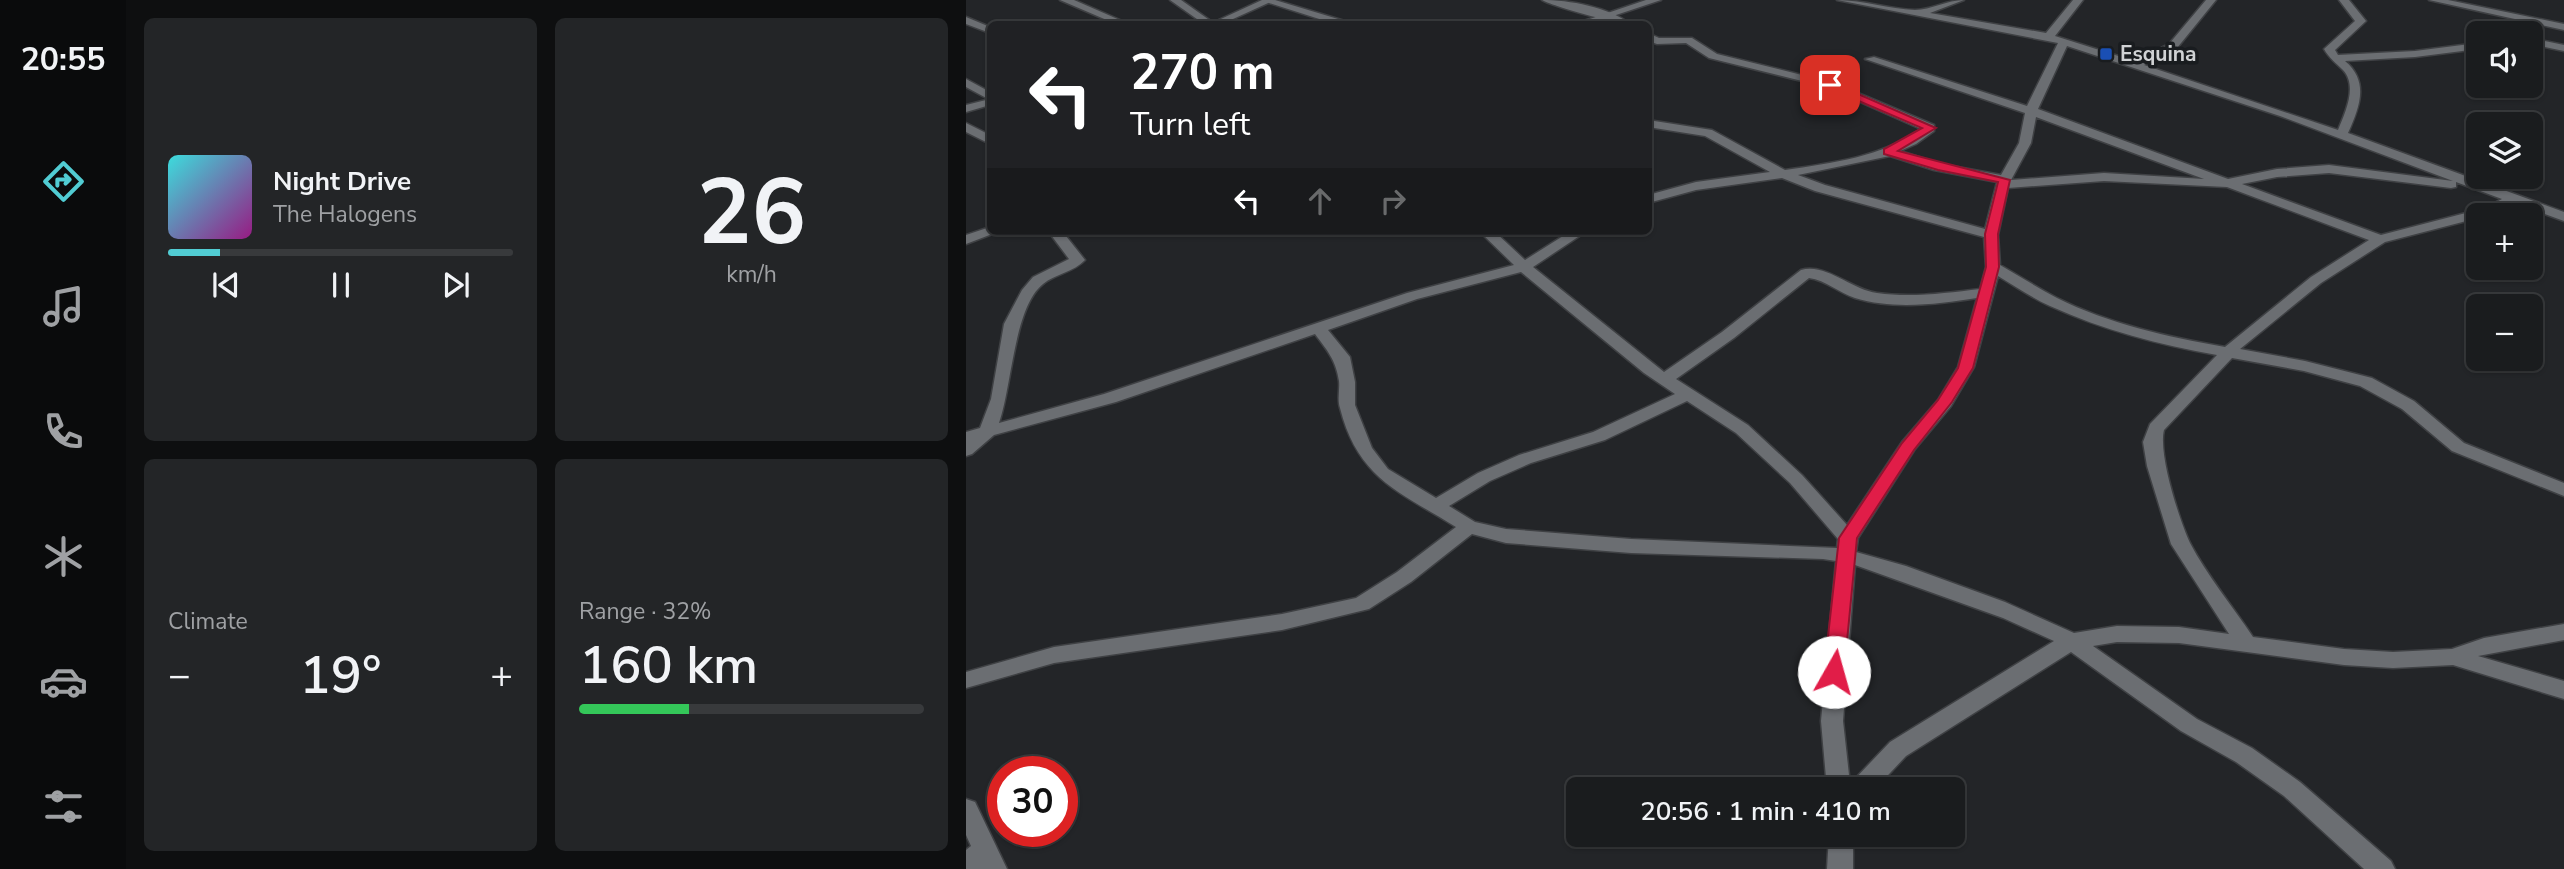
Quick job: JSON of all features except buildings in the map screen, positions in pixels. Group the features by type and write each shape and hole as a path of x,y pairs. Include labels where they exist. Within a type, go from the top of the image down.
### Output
{"street":[{"path":"1065,0 1117,21"},
{"path":"1175,0 1207,21"},
{"path":"1219,21 1269,0 1335,21"},
{"path":"1547,0 1606,15 1619,21"},
{"path":"1589,21 1654,0"},
{"path":"1842,0 2057,39 2466,182"},
{"path":"1917,14 1959,0"},
{"path":"1838,777 1832,721 1834,672 1848,547 1908,446 1945,402 1966,368 1993,267 1992,234 2003,182 2025,143 2032,111 2052,61 2057,39 2078,0"},
{"path":"2135,65 2173,46 2211,0"},
{"path":"2341,136 2350,113 2355,81 2349,69 2330,53 2330,46 2361,21 2344,0"},
{"path":"2434,0 2564,27"},
{"path":"966,20 987,29"},
{"path":"2543,26 2549,24"},
{"path":"1652,40 1688,40 1713,56 1830,85 1930,128 1888,152 1783,174 1696,186 1652,198"},
{"path":"2543,44 2564,48"},
{"path":"2335,58 2415,54 2466,48"},
{"path":"1870,59 2032,111 2224,184 2380,239"},
{"path":"966,82 987,97"},
{"path":"966,109 987,100"},
{"path":"1652,124 1708,133 1783,174 1855,199 1992,234"},
{"path":"966,127 987,138"},
{"path":"1888,152 2003,182 2091,177 2224,184 2277,173 2348,169 2466,186"},
{"path":"2486,189 2564,217"},
{"path":"2246,643 2181,544 2165,498 2152,442 2156,428 2206,379 2227,353 2316,280 2380,239 2490,211 2511,198"},
{"path":"966,240 987,233"},
{"path":"966,450 987,432 999,398 1012,324 1029,290 1038,281 1077,260 1058,235"},
{"path":"1490,235 1524,267 1664,380 1742,429 1762,446 1848,547 1902,572 2047,626 2189,725 2244,755 2292,789 2382,869"},
{"path":"966,437 1110,398 1412,296 1524,267 1574,235"},
{"path":"1993,267 2054,302 2094,319 2161,339 2305,366 2366,383 2408,405 2458,447 2564,490"},
{"path":"1664,380 1728,335 1806,273 1816,274 1863,295 1877,297 1948,297 1984,293"},
{"path":"1318,328 1342,357 1348,382 1347,405 1364,449 1382,473 1469,527 1506,536 1631,545 1823,552 1848,547"},
{"path":"1434,507 1484,477 1525,459 1600,436 1686,395"},
{"path":"966,680 1065,653 1282,622 1362,604 1404,577 1469,527"},
{"path":"2454,657 2484,646 2564,632"},
{"path":"1871,777 1898,749 2071,641 2117,634 2179,635 2381,659 2454,657 2564,690"},
{"path":"966,808 991,859 966,864"},
{"path":"1840,869 1841,847"}],"place":[{"name":"Esquina","path":"2106,54"}],"route":[{"path":"1830,85 1930,128 1888,152 1938,167 2004,180 1992,234 1993,267 1966,368 1945,402 1908,446 1848,538 1834,672"}]}
